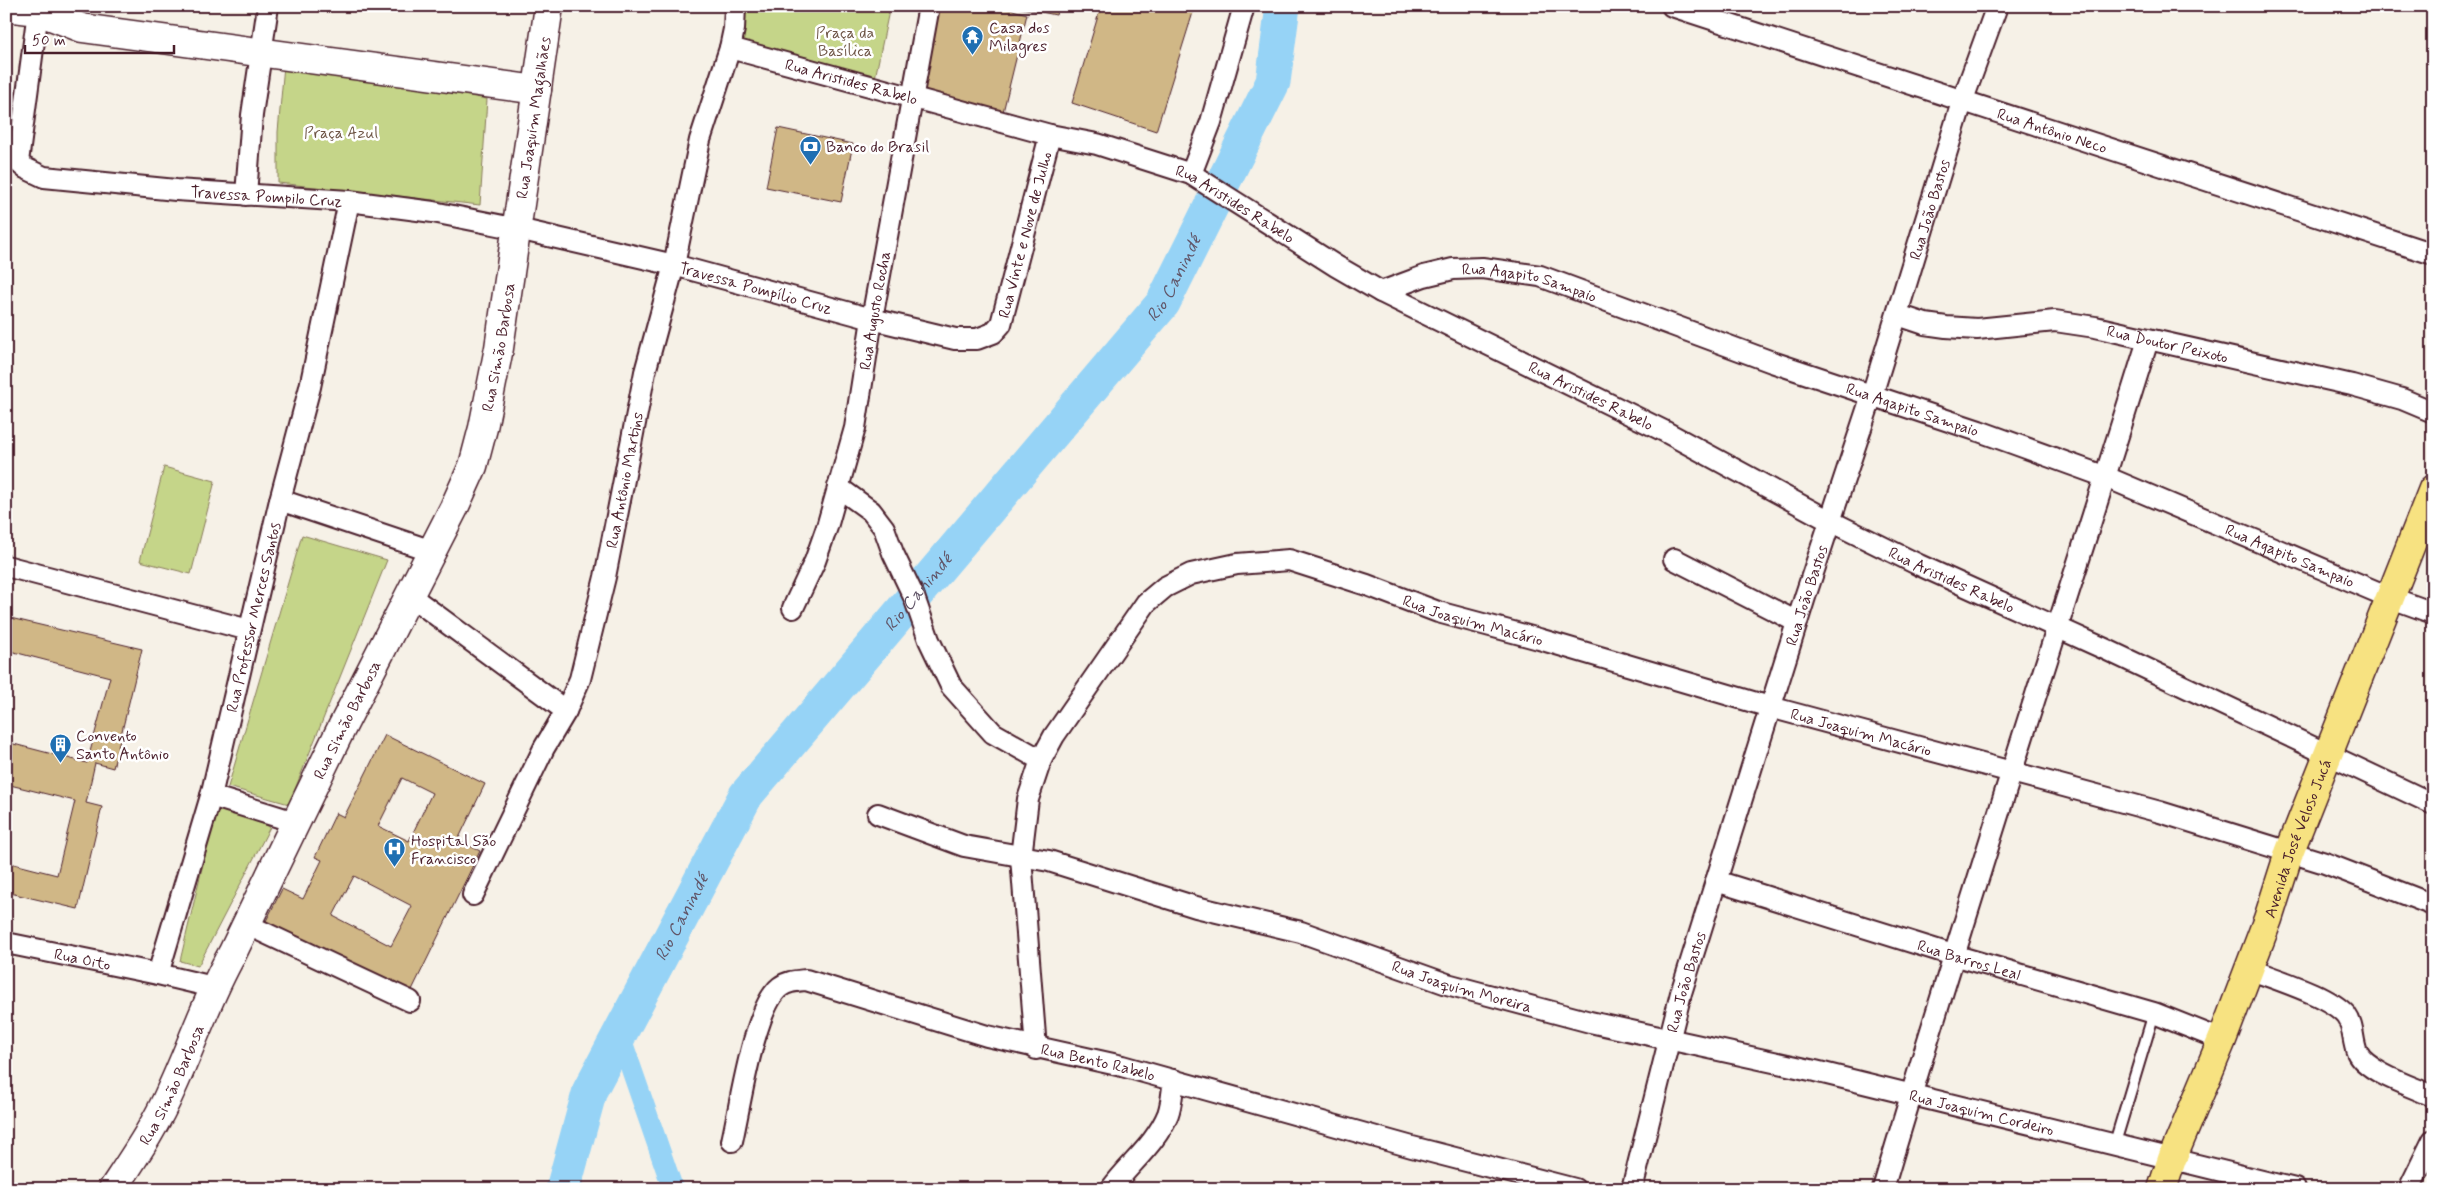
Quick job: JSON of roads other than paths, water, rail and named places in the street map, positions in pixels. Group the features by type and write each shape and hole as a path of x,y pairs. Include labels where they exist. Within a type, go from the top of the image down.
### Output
{"main road":[{"name":"Avenida José Veloso Jucá","path":"2162,1189 2172,1159 2222,1040 2249,969 2289,853 2389,596 2433,489"}],"street":[{"path":"246,195 252,115 268,6"},
{"name":"Rua Joaquim Magalhães","path":"518,229 549,6"},
{"name":"Rua Antônio Martins","path":"473,895 544,748 566,711 580,680 596,619 646,372 674,266 700,140 730,48 734,29 735,6"},
{"name":"Rua Augusto Rocha","path":"793,608 815,561 855,428 872,319 929,6"},
{"path":"1200,179 1211,122 1244,6"},
{"name":"Rua Antônio Neco","path":"1672,6 2433,254"},
{"name":"Rua João Bastos","path":"1632,1189 1668,1039 1716,881 1797,622 1898,315 1962,102 1997,6"},
{"path":"6,7 45,8 82,28 537,90"},
{"name":"Travessa Pompilo Cruz","path":"45,8 18,162 25,168 44,177 246,195 349,201 433,212 518,229"},
{"name":"Rua Aristides Rabelo","path":"730,48 1050,135 1097,144 1200,179 1382,292 1664,431 1830,520 1919,565 2059,627 2327,756 2433,804"},
{"name":"Rua Vinte e Nove de Julho","path":"993,333 1001,324 1050,135"},
{"name":"Rua Professor Merces Santos","path":"158,974 210,796 280,500 310,387 349,201"},
{"name":"Travessa Pompílio Cruz","path":"518,229 674,266 872,319 955,339 977,339 993,333"},
{"name":"Rua Simão Barbosa","path":"113,1189 142,1145 171,1092 213,987 454,508 473,466 483,428 499,348 518,229"},
{"name":"Rua Agapito Sampaio","path":"1382,292 1424,276 1453,269 1482,268 1540,276 1772,362 2106,477 2433,613"},
{"name":"Rua Doutor Peixoto","path":"1898,315 1925,324 1977,329 2055,320 2096,327 2352,386 2402,399 2433,412"},
{"path":"1884,1189 1953,956 2059,627 2148,340"},
{"path":"838,487 870,511 884,528 893,553 914,596 929,640 951,686 993,733 1041,760 1028,799 1020,857 1036,1048"},
{"path":"280,500 432,551"},
{"path":"1674,559 1797,622"},
{"name":"Rua Joaquim Macário","path":"1041,760 1054,736 1146,603 1165,587 1191,574 1237,564 1289,560 1367,585 1438,612 1549,642 1770,707 2160,812 2325,863 2433,905"},
{"path":"6,566 249,630"},
{"path":"409,595 566,711"},
{"path":"210,796 295,822"},
{"name":"Rua Joaquim Moreira","path":"878,814 964,846 1049,861 1196,907 1301,932 1447,984 1590,1022 1668,1039"},
{"name":"Rua Barros Leal","path":"1716,881 1953,956 2154,1013 2222,1040"},
{"path":"246,924 410,1001"},
{"name":"Rua Oito","path":"6,943 158,974"},
{"path":"2249,969 2313,994 2337,1007 2346,1016 2351,1026 2357,1053 2364,1061 2379,1072 2433,1096"},
{"path":"158,974 213,987"},
{"name":"Rua Bento Rabelo","path":"732,1141 757,1031 766,1004 778,988 789,981 806,980 987,1036 1122,1066 1412,1147 1575,1189"},
{"name":"Rua Joaquim Cordeiro","path":"1668,1039 1911,1095 2295,1189"},
{"path":"1111,1189 1149,1144 1168,1114 1174,1080"},
{"path":"2409,1189 2433,1140"}],"lane":[{"path":"2114,1146 2154,1013"}],"waterway":[{"name":"Rio Canindé","path":"563,1189 590,1090 746,795 1163,303 1273,82 1283,6"},
{"path":"619,1033 673,1189"}],"place":[{"name":"Casa dos Milagres","path":"973,55"},
{"name":"Banco do Brasil","path":"810,165"},
{"name":"Convento Santo Antônio","path":"60,763"},
{"name":"Hospital São Francisco","path":"395,868"}],"park label":[{"name":"Praça da Basílica","path":"845,41"},
{"name":"Praça Azul","path":"341,132"}]}
